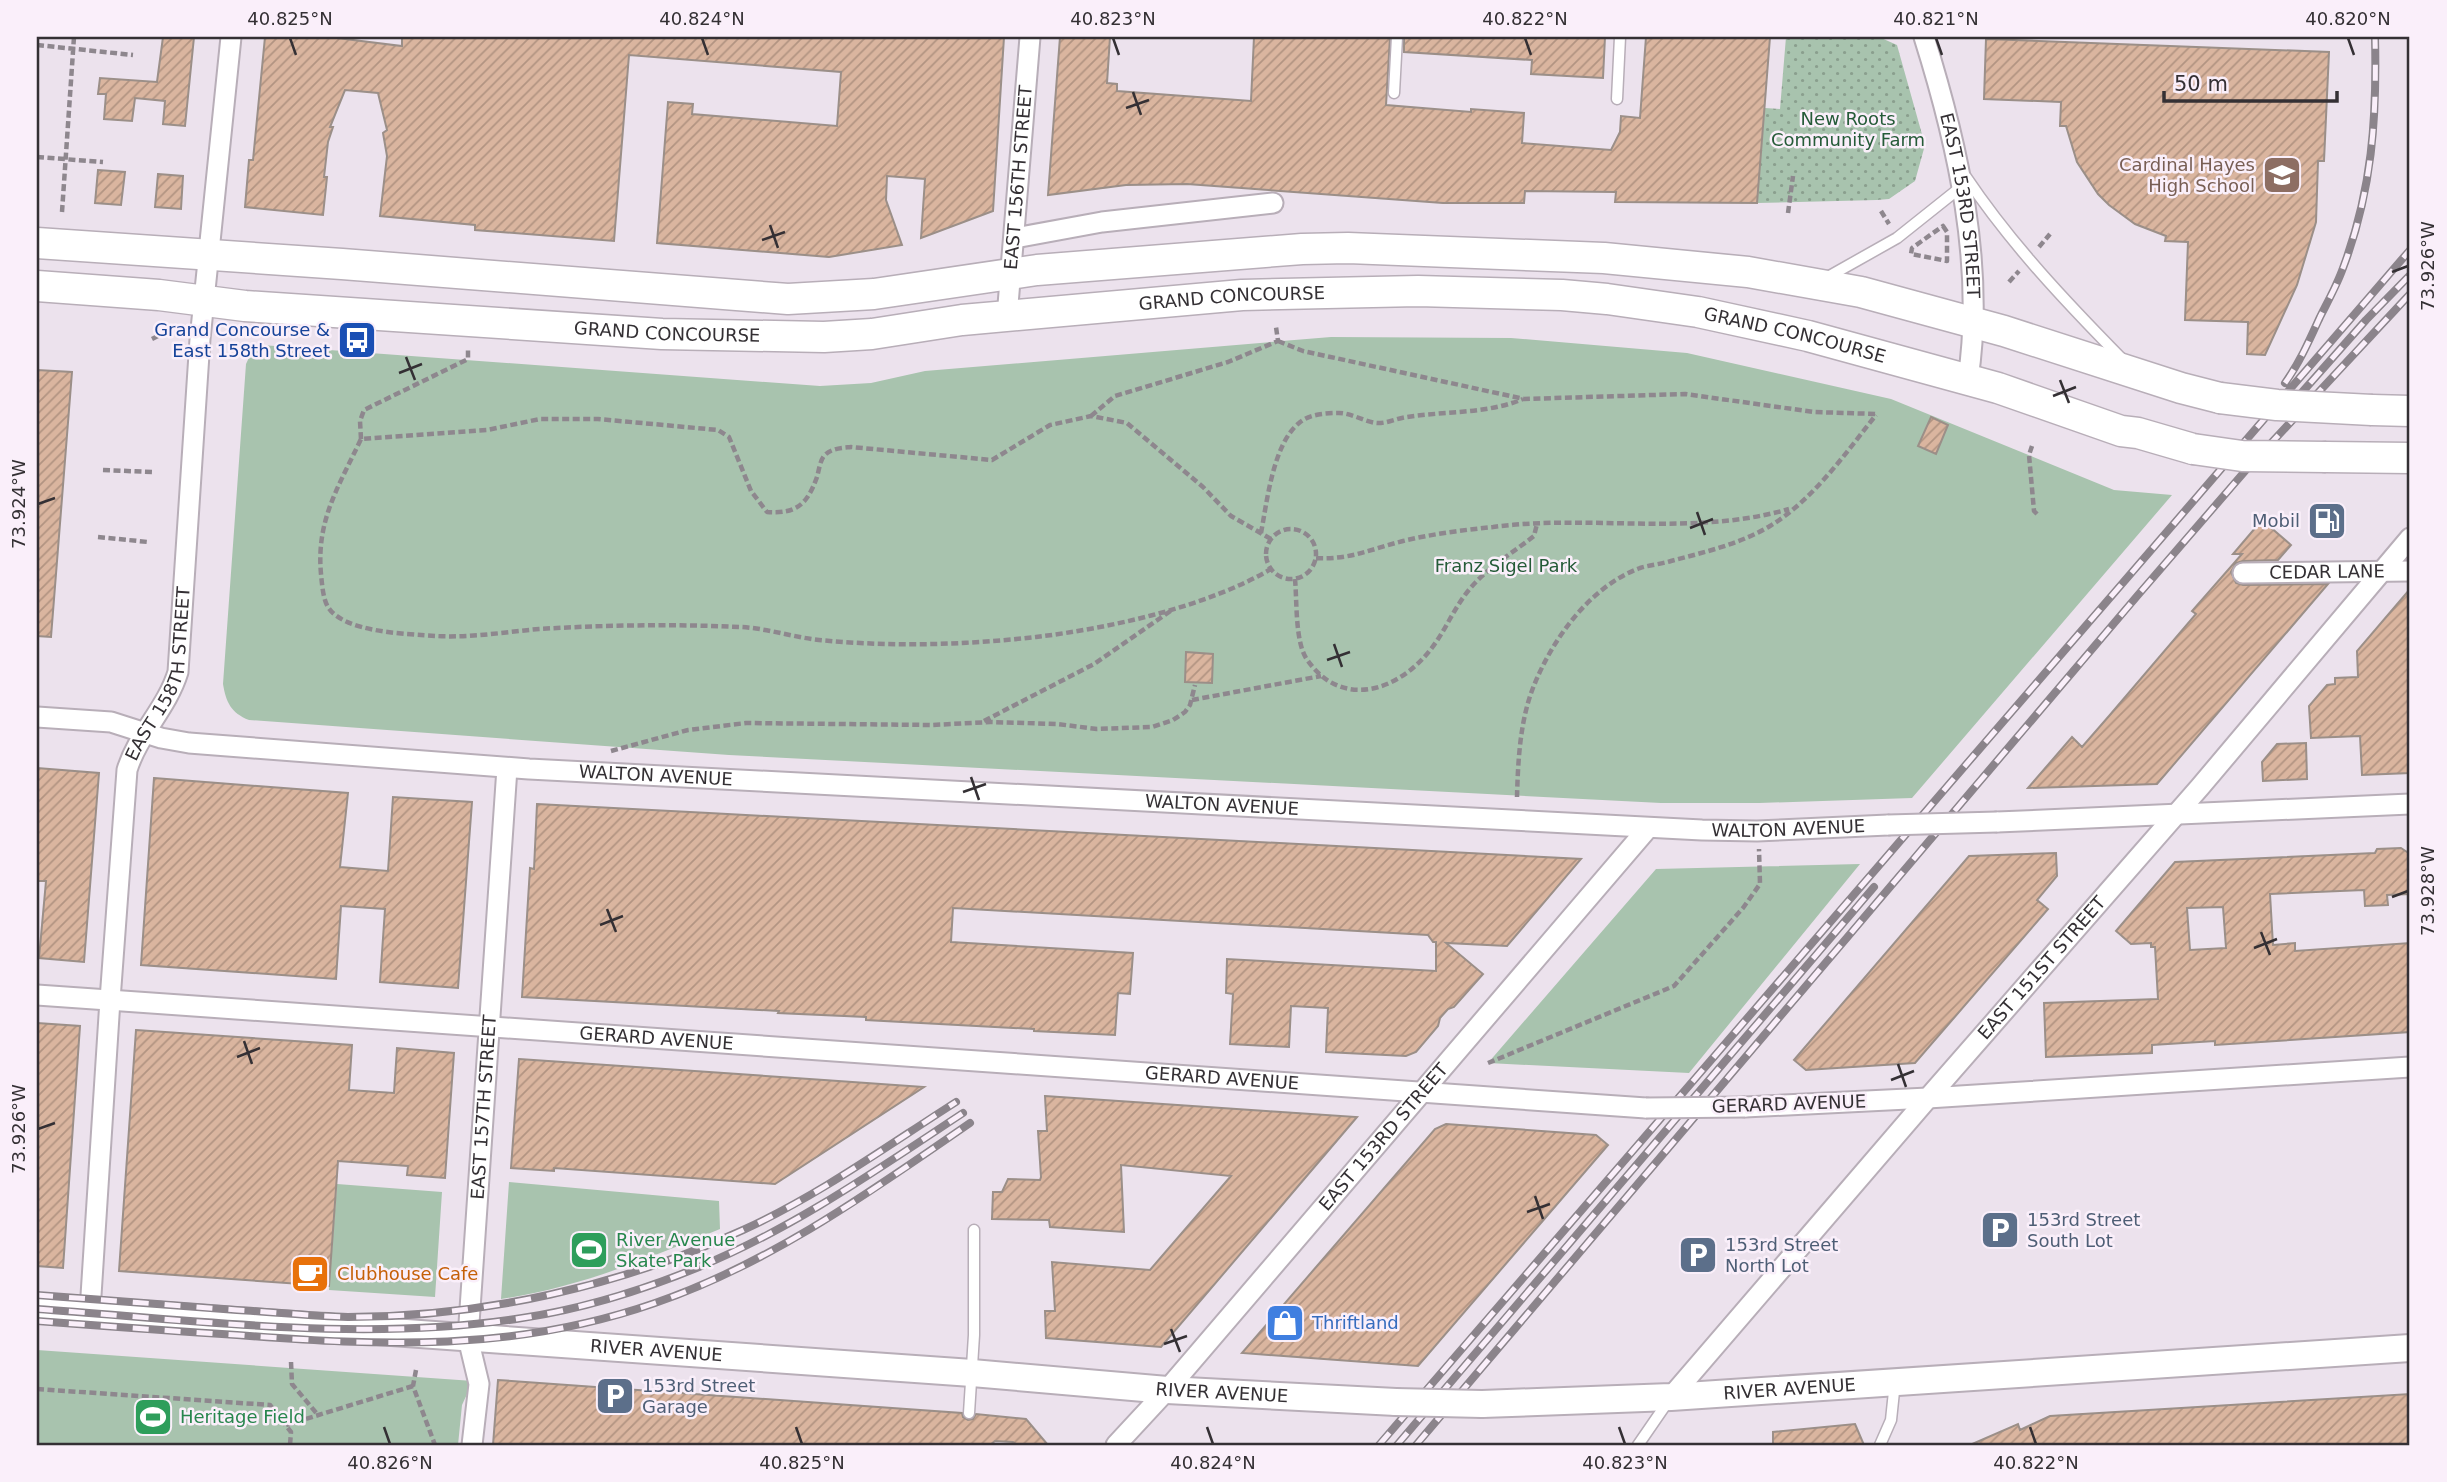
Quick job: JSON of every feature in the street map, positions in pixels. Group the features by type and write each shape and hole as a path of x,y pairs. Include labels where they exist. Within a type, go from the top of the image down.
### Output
{"main road":[{"path":"37,243 788,299 851,296 1011,273 1164,258 1348,248 1615,258 1735,271 1897,301 2220,398 2277,405 2410,411"},
{"name":"GRAND CONCOURSE","path":"37,286 149,294 203,302 634,332 737,336 848,336 962,320 1165,301 1291,293 1418,291 1562,295 1653,305 1769,327 1968,379 2121,431 2138,433 2193,449 2242,456 2410,458"},
{"name":"RIVER AVENUE","path":"37,1307 972,1373 1167,1390 1482,1404 1671,1396 2410,1348"}],"street":[{"name":"EAST 158TH STREET","path":"90,1311 127,770 145,732 170,695 178,672 203,302 231,37"},
{"name":"EAST 156TH STREET","path":"1007,317 1030,37"},
{"name":"EAST 153RD STREET","path":"1924,37 1948,118 1960,177 1972,280 1973,323 1968,379"},
{"path":"1015,238 1102,222 1273,203"},
{"name":"EAST 151ST STREET","path":"1671,1396 2410,538"},
{"name":"CEDAR LANE","path":"2243,573 2410,571"},
{"name":"WALTON AVENUE","path":"37,717 111,722 161,738 190,743 507,768 1518,819 1648,828 1757,831 2410,804"},
{"name":"EAST 157TH STREET","path":"472,1445 479,1384 468,1338 507,768"},
{"name":"EAST 153RD STREET","path":"1116,1445 1167,1390 1648,828"},
{"name":"GERARD AVENUE","path":"37,995 1646,1108 1745,1107 1928,1098 2410,1067"}],"lane":[{"path":"1394,93 1397,37"},
{"path":"1617,99 1620,37"},
{"path":"1816,284 1898,237 1960,177 2070,306 2137,375"},
{"path":"969,1413 975,1300 974,1230"},
{"path":"1880,1445 1891,1420 1895,1380"},
{"path":"1638,1445 1671,1396"}],"path":[{"path":"62,212 74,37"},
{"path":"37,46 132,55"},
{"path":"37,157 103,162"},
{"path":"1788,213 1793,176"},
{"path":"1943,226 1947,232 1947,261 1912,254 1911,250 1943,226"},
{"path":"2036,251 2050,234"},
{"path":"2010,282 2022,268"},
{"path":"1276,327 1278,341"},
{"path":"152,339 158,336"},
{"path":"1091,416 1115,396 1228,362 1278,341 1303,351 1524,399 1685,394 1814,412 1877,414 1840,461 1772,525 1737,542 1639,569 1610,584 1581,609 1550,654 1534,684 1524,722 1517,797"},
{"path":"468,350 468,359 364,410 360,421 362,439 330,503 322,530 319,556 322,587 328,608 344,621 401,633 445,636 585,627 743,627 816,640 925,644 1034,637 1089,630 1222,593 1272,569"},
{"path":"1261,533 1272,477 1285,440 1299,423 1317,414 1343,413 1362,421 1380,423 1405,417 1503,408 1524,399"},
{"path":"362,439 487,430 540,419 598,419 718,430 729,437 751,491 767,512 786,513 797,508 806,499 825,455 835,449 851,447 992,460 1050,425 1091,416 1127,423 1202,487 1231,516 1270,540"},
{"path":"2032,446 2029,455 2034,511 2039,516"},
{"path":"103,470 152,472"},
{"path":"1316,558 1339,559 1405,540 1494,527 1714,522 1761,517 1793,508"},
{"path":"1295,579 1299,639 1306,657 1322,676 1341,689 1362,690 1386,685 1410,670 1430,650 1458,602 1477,580 1534,536 1537,524"},
{"path":"1284,530 1301,531 1313,543 1316,558 1308,572 1295,579 1279,576 1266,556 1270,540 1284,530"},
{"path":"99,537 148,542"},
{"path":"981,723 1094,664 1175,607"},
{"path":"1192,700 1322,676"},
{"path":"610,752 688,730 746,723 1057,724 1097,729 1152,727 1173,720 1185,712 1192,700 1195,685"},
{"path":"1488,1063 1674,986 1743,908 1760,884 1757,831"},
{"path":"290,1362 292,1384 318,1415"},
{"path":"416,1370 413,1386 435,1445"},
{"path":"286,1425 413,1386"},
{"path":"37,1389 270,1405 291,1432 290,1445"}],"green space":[{"name":"New Roots Community Farm","path":"1786,37 1879,37 1897,45 1925,145 1915,181 1889,199 1757,203 1765,108 1780,109"},
{"name":"Franz Sigel Park","path":"1331,337 1511,338 1687,353 1891,399 2114,490 2172,495 1912,798 1661,803 729,755 249,720 230,706 226,696 223,684 246,364 253,349 261,345 820,386 871,383 925,371"},
{"path":"1860,864 1689,1073 1488,1063 1656,869"},
{"name":"River Avenue Skate Park","path":"509,1182 719,1201 720,1229 585,1280 501,1299"},
{"path":"337,1184 442,1192 435,1297 329,1290"},
{"path":"37,1350 473,1381 462,1405 458,1445 37,1445"}],"building":[{"path":"163,37 194,37 185,126 163,124 165,101 135,98 132,121 104,119 106,94 98,94 100,78 157,82"},
{"path":"265,37 329,37 402,46 402,37 1004,37 993,211 921,238 925,179 887,176 886,200 902,245 829,257 657,243 668,102 693,104 692,114 837,126 841,72 629,55 614,241 475,230 475,225 380,216 387,156 383,133 387,130 378,93 345,90 330,127 333,127 328,142 324,177 327,177 323,215 245,207 249,160 253,160"},
{"path":"1060,37 1110,37 1107,83 1117,84 1117,91 1251,101 1254,37 1390,37 1386,105 1524,113 1522,143 1611,150 1620,132 1621,116 1640,118 1646,37 1770,37 1757,203 1615,202 1616,192 1525,191 1524,203 1443,203 1187,184 1126,185 1048,195"},
{"path":"1404,37 1605,37 1603,78 1531,74 1532,60 1404,52"},
{"path":"1986,39 2329,52 2324,161 2318,161 2316,222 2297,285 2265,355 2247,354 2248,322 2185,320 2188,242 2165,241 2166,236 2135,224 2098,194 2077,162 2066,126 2060,126 2061,102 1984,99"},
{"path":"98,170 125,172 121,205 95,203"},
{"path":"158,174 183,176 181,209 155,207"},
{"path":"37,370 72,372 51,637 37,636"},
{"path":"1931,417 1948,425 1936,454 1918,446"},
{"path":"2262,520 2291,545 2278,560 2236,563 2231,572 2236,583 2328,584 2157,784 2028,788 2072,737 2082,747 2196,614 2192,611 2242,554 2233,554"},
{"path":"2410,589 2410,773 2362,775 2360,736 2311,738 2309,706 2327,685 2335,684 2335,678 2358,677 2357,651"},
{"path":"1186,652 1213,654 1212,683 1185,682"},
{"path":"2306,743 2307,779 2263,781 2262,762 2277,744"},
{"path":"37,768 99,773 84,962 39,958 46,881 37,881"},
{"path":"154,778 348,793 340,867 388,871 393,797 472,802 458,988 380,982 385,909 341,906 336,979 141,965"},
{"path":"537,804 1581,859 1507,946 1446,943 1483,974 1454,1007 1448,1009 1440,1018 1438,1026 1416,1052 1406,1056 1326,1052 1328,1008 1291,1006 1289,1047 1230,1044 1233,994 1226,993 1227,959 1436,971 1436,942 1428,935 953,908 951,942 1133,953 1130,994 1118,993 1115,1035 866,1020 866,1017 778,1013 779,1011 522,997"},
{"path":"2401,848 2410,854 2410,894 2387,895 2388,905 2365,906 2364,890 2270,894 2273,945 2295,943 2295,951 2410,943 2410,1032 2215,1045 2215,1041 2152,1045 2152,1053 2046,1057 2044,1003 2158,999 2155,947 2151,947 2151,943 2131,944 2116,931 2175,862 2375,853 2377,849","holes":["2223,907 2226,948 2190,950 2187,908"]},
{"path":"2056,853 2057,876 2037,900 2048,909 1915,1063 1806,1070 1794,1060 1969,856"},
{"path":"37,1023 80,1026 63,1268 37,1266"},
{"path":"136,1030 352,1045 349,1090 394,1093 397,1048 454,1053 445,1178 407,1175 408,1166 338,1161 329,1286 119,1271"},
{"path":"519,1059 924,1087 775,1184 554,1168 554,1171 511,1168"},
{"path":"1045,1096 1357,1117 1161,1347 1046,1338 1045,1311 1055,1311 1052,1262 1150,1270 1231,1176 1121,1165 1124,1232 1050,1227 1049,1220 992,1219 993,1192 1002,1192 1008,1179 1040,1180 1038,1131 1047,1131"},
{"path":"1446,1124 1596,1135 1608,1145 1418,1366 1242,1353 1435,1129"},
{"name":"153rd Street Garage","path":"498,1380 962,1413 968,1420 973,1419 976,1414 1026,1419 1048,1445 1017,1445 1013,1442 995,1441 990,1445 493,1445"},
{"path":"2410,1394 2410,1445 1970,1445 2018,1424 2020,1430 2050,1416"},
{"path":"1855,1424 1864,1445 1773,1445 1773,1432"}],"railway":[{"path":"2285,383 2338,281 2361,211 2371,154 2375,37"},
{"path":"1379,1445 2410,250"},
{"path":"2289,407 2410,275"},
{"path":"1416,1445 2138,595 2246,470 2410,294"},
{"path":"1397,1445 1874,887"},
{"path":"37,1295 348,1317 450,1311 550,1294 649,1267 771,1217 825,1186 956,1102"},
{"path":"37,1309 341,1329 463,1325 567,1309 656,1283 734,1251 802,1216 963,1113"},
{"path":"37,1321 291,1339 396,1343 499,1338 603,1319 698,1287 779,1247 857,1200 970,1123"}],"place":[{"name":"Cardinal Hayes High School","path":"2282,175"},
{"name":"Grand Concourse & East 158th Street","path":"357,340"},
{"name":"Mobil","path":"2327,521"},
{"name":"153rd Street South Lot","path":"2000,1230"},
{"name":"River Avenue Skate Park","path":"589,1250"},
{"name":"153rd Street North Lot","path":"1698,1255"},
{"name":"Clubhouse Cafe","path":"310,1274"},
{"name":"Thriftland","path":"1285,1323"},
{"name":"153rd Street Garage","path":"615,1396"},
{"name":"Heritage Field","path":"153,1417"}]}
